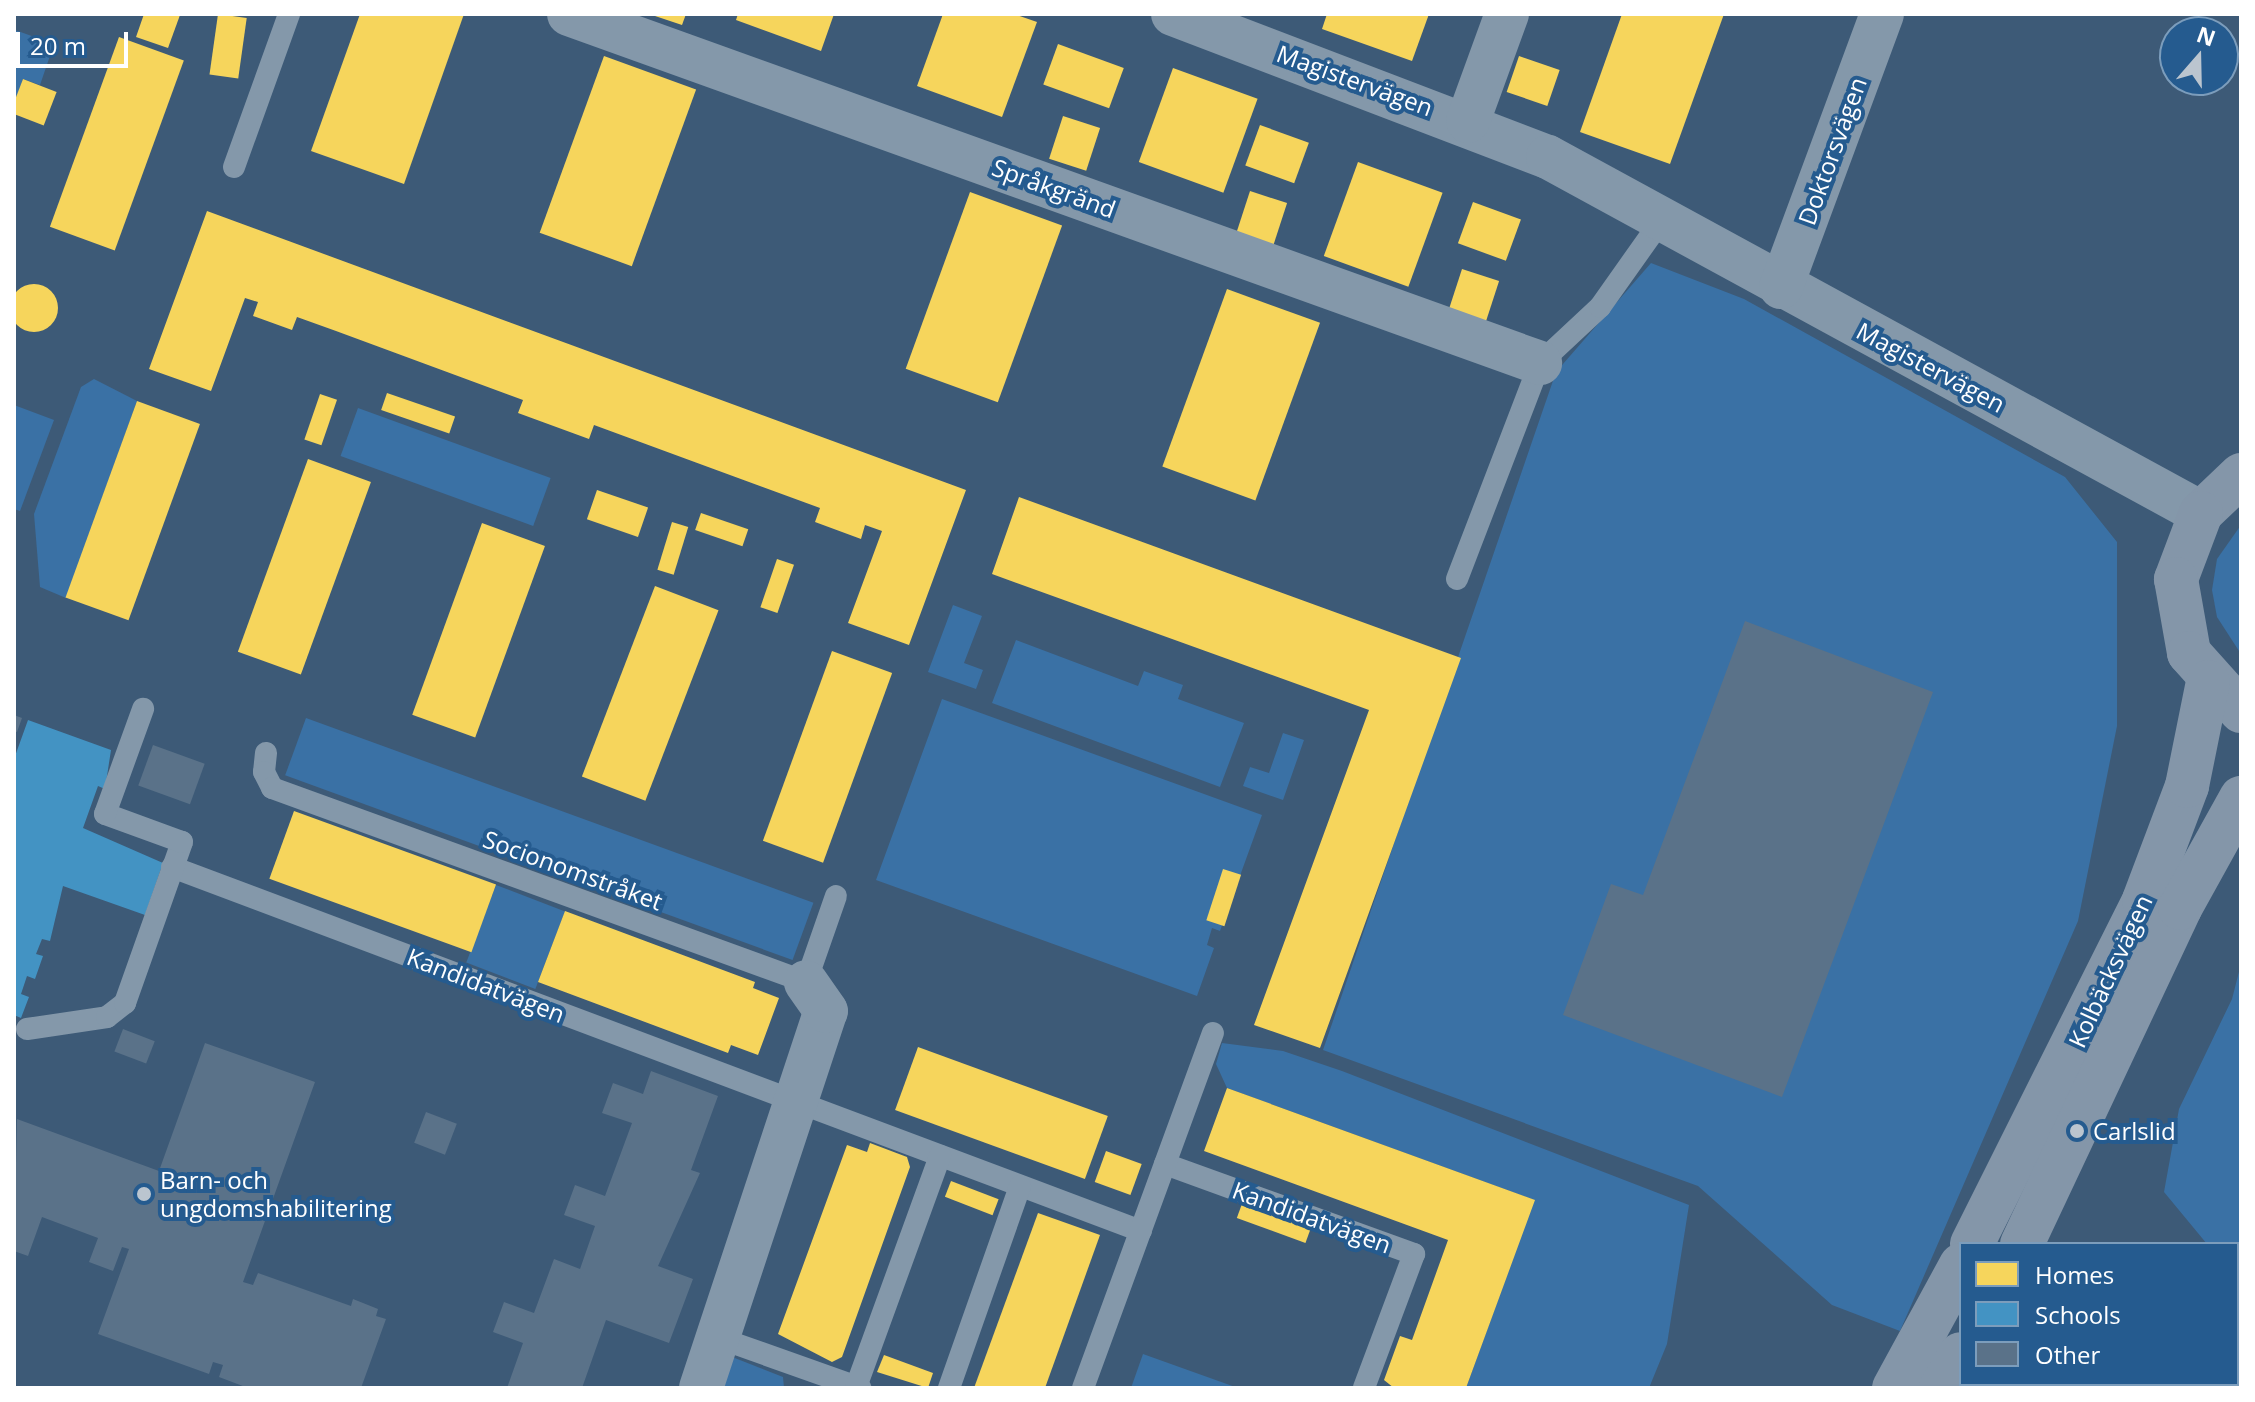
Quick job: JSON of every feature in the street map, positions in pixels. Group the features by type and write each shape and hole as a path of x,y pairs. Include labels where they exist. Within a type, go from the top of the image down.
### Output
{"highway":[{"path":"2241,475 2201,513 2182,554 2177,605 2189,653 2208,682 2241,711"},
{"name":"Kolbäcksvägen","path":"1973,1242 2144,900 2187,786 2208,682"},
{"name":"Kolbäcksvägen","path":"2023,1242 2180,908 2241,798"},
{"path":"1894,1388 1959,1269"},
{"path":"1941,1388 1959,1357"}],"street":[{"name":"Språkgränd","path":"569,14 1540,363"},
{"name":"Magistervägen","path":"1173,14 1468,121 1661,221 2201,513"},
{"path":"1468,121 1507,14"},
{"name":"Doktorsvägen","path":"1781,287 1882,14"},
{"path":"701,1388 801,1103 826,1011 806,982"}],"lane":[{"path":"234,167 289,14"},
{"path":"1457,579 1540,363 1600,307 1661,221"},
{"path":"27,1029 107,1017 125,1003 182,842 105,814 143,709"},
{"name":"Socionomstråket","path":"266,753 272,788 806,982"},
{"name":"Kandidatvägen","path":"172,867 1141,1231"},
{"path":"806,982 836,896"},
{"path":"1083,1388 1213,1033"},
{"path":"719,1338 858,1387 940,1156"},
{"name":"Kandidatvägen","path":"1165,1164 1414,1254 1364,1388"},
{"path":"949,1388 1020,1186"}],"shaded area":[{"path":"15,30 54,44 40,85 23,79 14,104"},
{"path":"1651,263 1744,299 2065,477 2117,542 2117,726 2078,921 1900,1331 1832,1305 1698,1186 1323,1050 1556,372"},
{"path":"94,379 137,401 66,598 40,587 34,514 81,387"},
{"path":"14,405 54,420 20,511 14,509"},
{"path":"358,408 551,478 533,526 341,456"},
{"path":"2241,525 2241,654 2217,617 2212,590 2217,559"},
{"path":"953,605 982,616 964,663 983,670 976,689 928,672"},
{"path":"1016,640 1138,686 1144,671 1183,685 1178,699 1244,723 1220,787 992,703"},
{"path":"942,699 1262,815 1220,931 1212,928 1207,945 1214,948 1197,996 876,880"},
{"path":"306,718 813,903 793,960 285,775"},
{"path":"1283,733 1304,740 1283,800 1243,786 1250,767 1269,773"},
{"path":"496,885 565,912 535,989 466,962"},
{"path":"2241,964 2241,1273 2239,1242 2205,1242 2164,1192 2179,1109 2232,999"},
{"path":"1222,1043 1283,1051 1342,1071 1689,1205 1667,1344 1649,1388 1466,1388 1534,1200 1227,1088 1216,1064"},
{"path":"722,1353 783,1377 784,1388 710,1388"},
{"path":"1143,1354 1238,1388 1131,1388"},
{"path":"2139,1386 2180,1386 2132,1388"}],"building: Homes":[{"path":"144,14 180,15 168,48 136,37"},
{"path":"218,14 247,18 238,78 210,74"},
{"path":"360,14 464,14 404,184 311,151"},
{"path":"649,14 686,14 682,25"},
{"path":"738,14 834,14 821,51 736,20"},
{"path":"943,14 1014,14 1037,22 1002,117 917,86"},
{"path":"1327,14 1429,14 1412,61 1322,29"},
{"path":"1622,14 1724,14 1670,164 1580,132"},
{"path":"119,37 184,61 115,250 50,227"},
{"path":"1058,44 1124,68 1109,108 1043,84"},
{"path":"604,56 696,90 632,266 540,233"},
{"path":"1519,56 1560,70 1547,106 1507,92"},
{"path":"1173,68 1258,99 1223,193 1139,162"},
{"path":"23,79 57,92 44,126 14,114 14,102"},
{"path":"1063,116 1100,128 1086,171 1049,159"},
{"path":"1260,125 1309,143 1294,183 1245,165"},
{"path":"1358,162 1443,193 1408,287 1324,256"},
{"path":"1250,191 1287,203 1273,247 1236,235"},
{"path":"970,192 1062,226 998,402 906,369"},
{"path":"1473,202 1521,219 1506,261 1458,243"},
{"path":"207,211 966,490 909,645 848,623 882,531 865,525 861,539 815,522 820,508 594,425 589,439 518,413 523,400 336,331 297,317 292,330 253,316 258,302 245,298 211,391 149,369"},
{"path":"1462,269 1499,281 1485,324 1448,312"},
{"path":"34,284 51,291 58,308 51,325 34,332 17,325 10,308 17,291"},
{"path":"1227,289 1320,323 1255,500 1162,467"},
{"path":"387,393 455,416 449,433 381,410"},
{"path":"320,394 337,400 321,445 304,439"},
{"path":"137,401 200,424 128,620 66,597"},
{"path":"308,459 371,482 301,675 238,652"},
{"path":"597,490 648,508 638,537 587,519"},
{"path":"1019,497 1461,658 1320,1048 1254,1025 1369,710 992,574"},
{"path":"701,513 748,529 742,546 695,530"},
{"path":"672,522 688,527 674,575 657,570"},
{"path":"482,523 545,546 475,738 412,715"},
{"path":"777,559 794,565 777,613 760,607"},
{"path":"655,586 718,610 645,801 582,776"},
{"path":"832,651 892,673 823,863 763,841"},
{"path":"294,811 496,885 471,952 269,879"},
{"path":"1223,869 1241,875 1224,926 1206,920"},
{"path":"565,911 755,982 753,988 779,998 758,1055 731,1045 728,1053 538,982"},
{"path":"918,1047 1108,1116 1085,1179 895,1110"},
{"path":"1227,1088 1535,1200 1466,1388 1394,1388 1384,1380 1400,1336 1412,1340 1448,1240 1204,1151"},
{"path":"870,1143 907,1157 910,1167 842,1357 832,1362 778,1334 847,1145 867,1152"},
{"path":"1106,1151 1142,1164 1130,1195 1095,1182"},
{"path":"951,1181 999,1199 993,1215 945,1197"},
{"path":"1243,1201 1312,1226 1305,1243 1237,1218"},
{"path":"1038,1213 1100,1235 1045,1388 974,1388"},
{"path":"884,1355 933,1373 928,1388 877,1372"}],"building: Schools":[{"path":"28,720 111,750 105,789 98,786 83,828 163,863 145,915 63,886 50,941 42,939 36,954 43,956 35,979 27,976 21,994 29,997 21,1018 14,1015 14,759"}],"building: Other":[{"path":"1745,621 1933,692 1782,1097 1563,1015 1611,884 1643,895"},
{"path":"14,715 22,718 17,732 14,731"},
{"path":"153,745 205,764 190,804 138,785"},
{"path":"123,1029 155,1041 146,1064 114,1051"},
{"name":"Barn- och ungdomshabilitering","path":"205,1043 315,1082 243,1282 253,1285 258,1273 351,1306 353,1299 378,1309 376,1316 386,1319 361,1388 248,1388 219,1377 223,1365 213,1362 209,1374 98,1334 129,1249 122,1247 113,1271 89,1262 98,1238 42,1217 28,1256 14,1251 17,1119 159,1171"},
{"path":"651,1071 718,1096 691,1170 700,1173 658,1266 693,1279 669,1343 606,1320 582,1388 507,1388 523,1343 493,1332 504,1302 534,1313 554,1259 580,1269 595,1226 564,1215 575,1185 605,1196 632,1123 602,1113 613,1083 643,1094"},
{"path":"426,1112 457,1124 445,1155 414,1143"}],"place":[{"name":"Carlslid","path":"2077,1131"},
{"name":"Barn- och ungdomshabilitering","path":"144,1194"}]}
